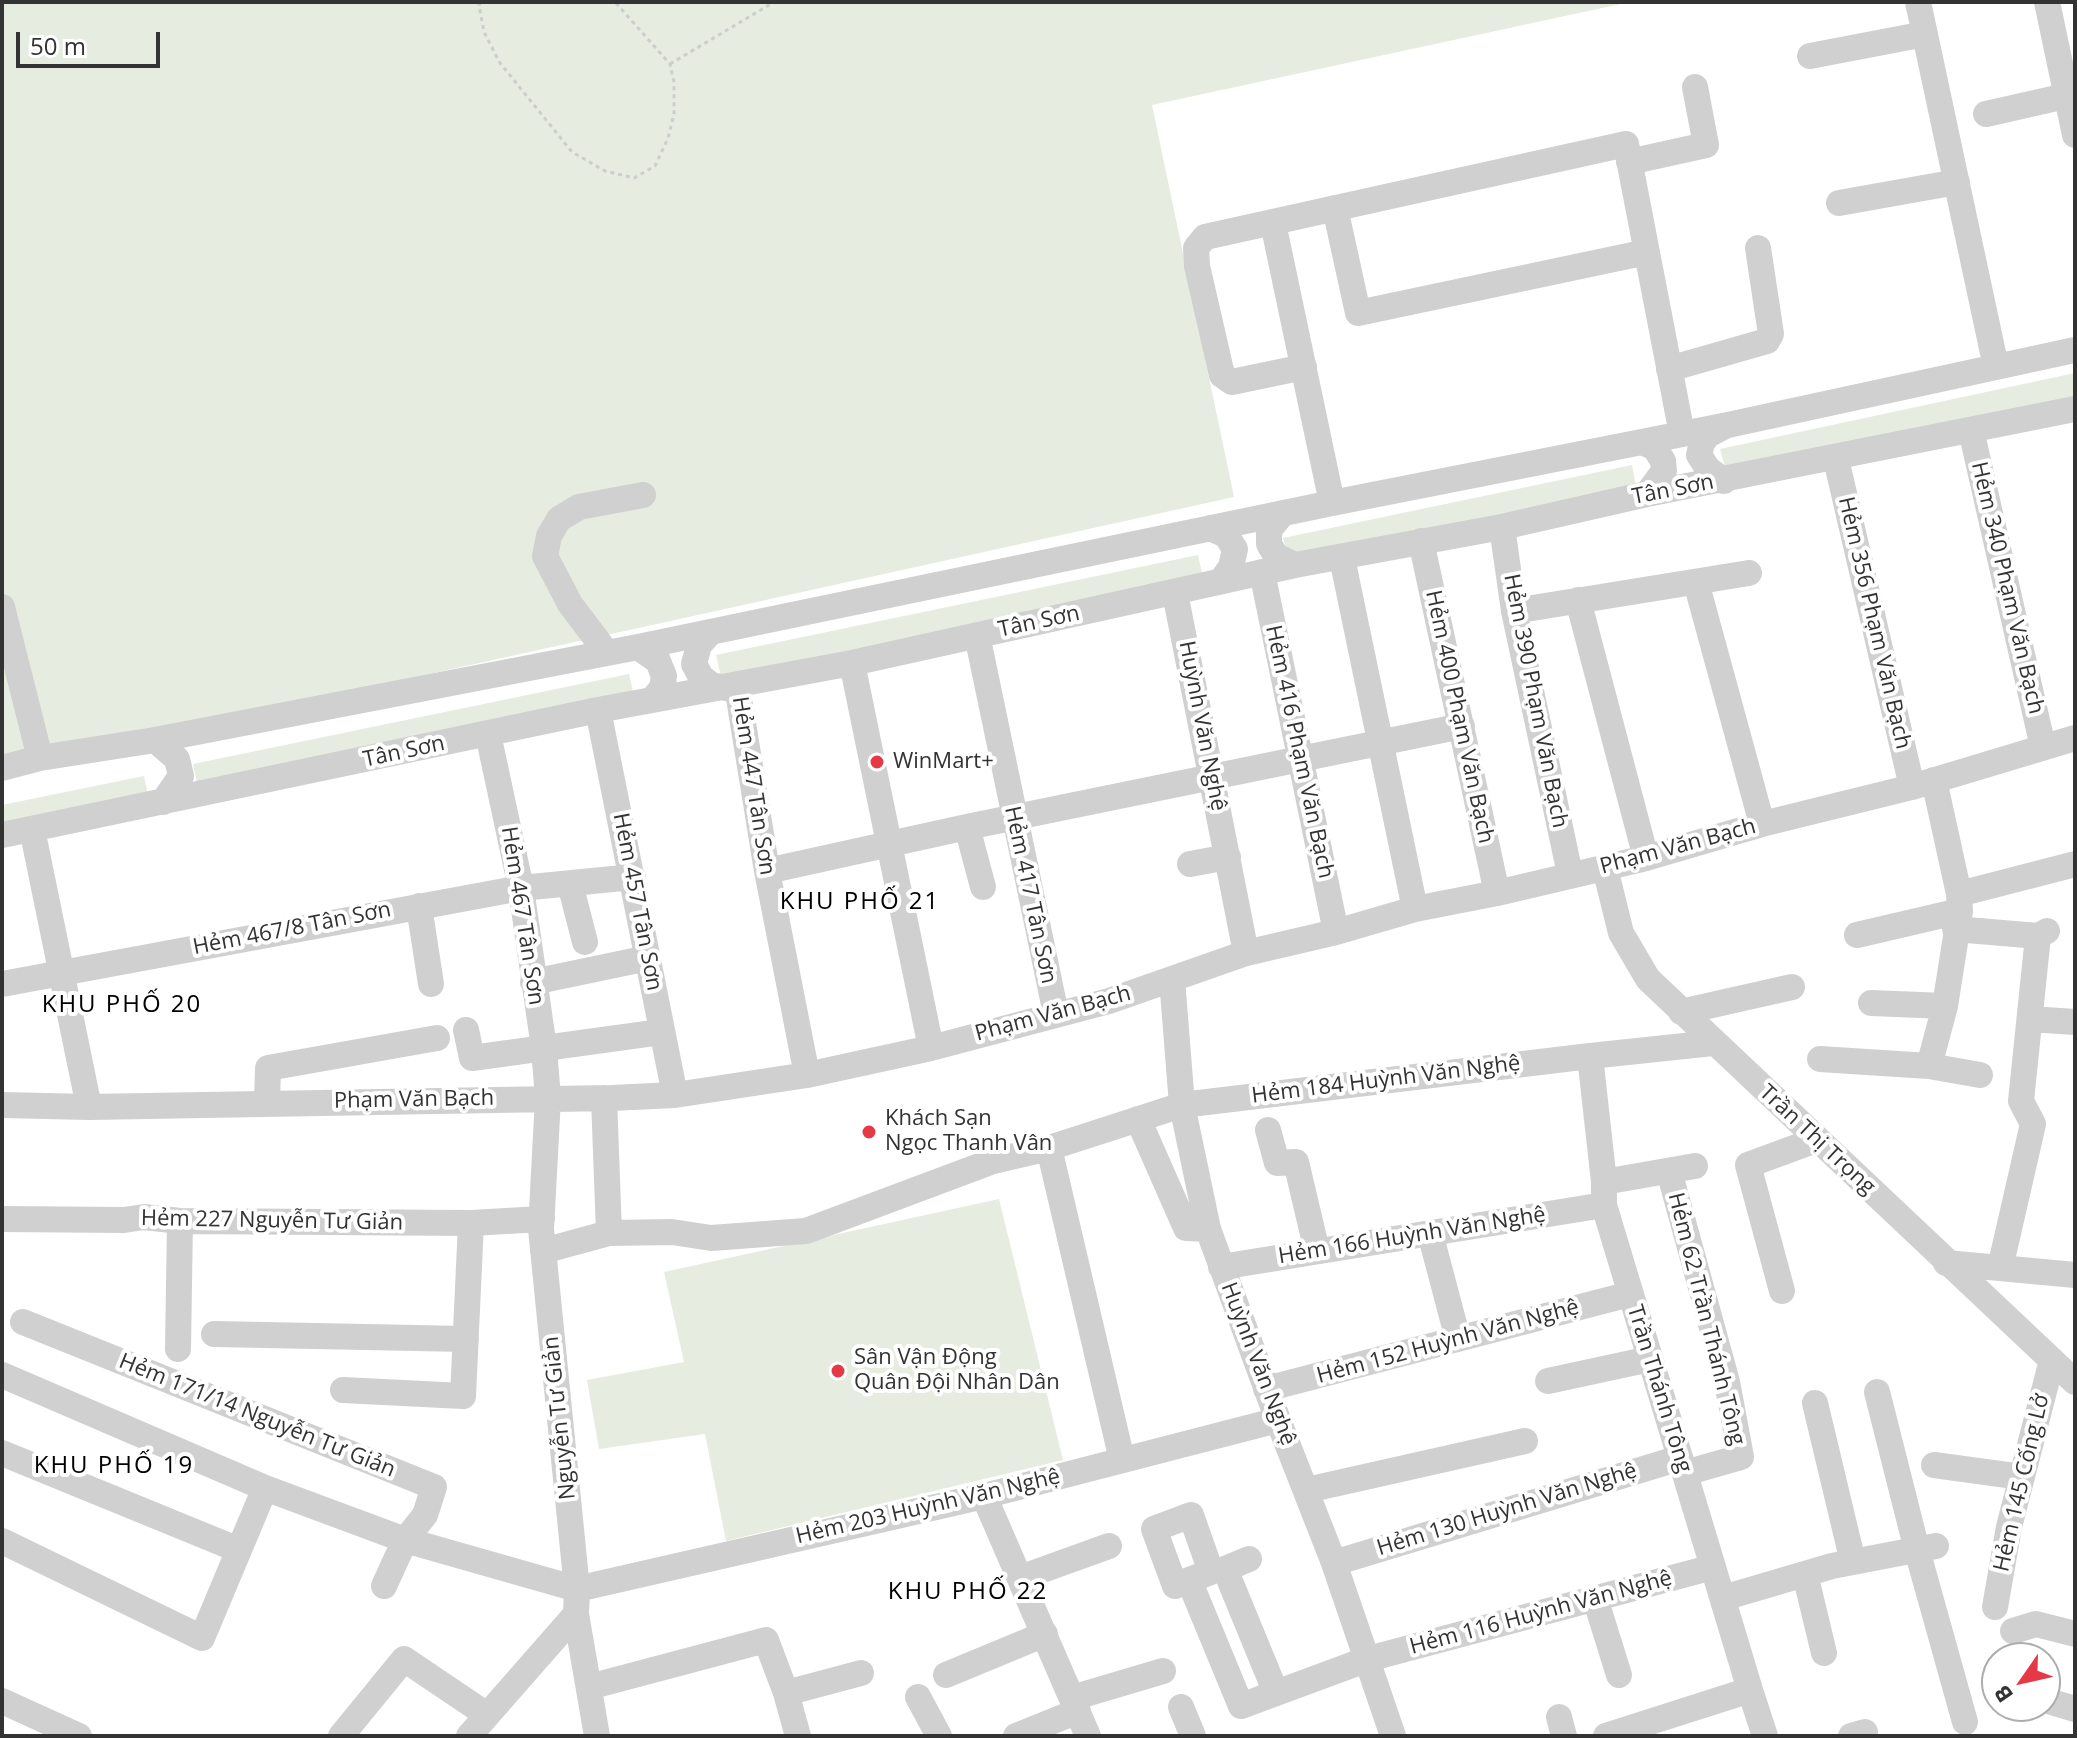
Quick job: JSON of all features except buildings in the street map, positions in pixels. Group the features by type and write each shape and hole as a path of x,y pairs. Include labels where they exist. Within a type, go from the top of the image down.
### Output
{"street":[{"path":"1918,2 1996,367"},
{"path":"2047,2 2071,94 2075,135"},
{"path":"1810,56 1925,34"},
{"path":"1629,162 1706,145 1695,87"},
{"path":"1986,114 2071,94"},
{"path":"1304,367 1232,382 1225,379 1197,266 1196,248 1205,237 1626,144 1682,434"},
{"path":"1839,203 1957,182"},
{"path":"1335,208 1358,313 1647,252"},
{"path":"1273,223 1332,503"},
{"path":"1669,369 1767,341 1771,334 1758,248"},
{"path":"3,764 155,740 638,647 1332,503 1728,425 2075,350"},
{"name":"Tân Sơn","path":"2,835 598,710 852,663 1295,565 1502,527 1647,494 1836,459 2075,409"},
{"path":"1724,481 1708,469 1699,455 1708,435 1728,425"},
{"name":"Hẻm 340 Phạm Văn Bạch","path":"1971,430 2043,747"},
{"path":"1642,442 1655,448 1663,461 1664,471 1647,494"},
{"name":"Hẻm 356 Phạm Văn Bạch","path":"1836,459 1958,911 1945,1006 1929,1066"},
{"path":"607,653 570,604 545,556 549,536 559,519 579,507 643,495"},
{"path":"1283,513 1269,530 1269,544 1276,556 1295,565"},
{"name":"Hẻm 390 Phạm Văn Bạch","path":"1502,527 1514,611 1570,874"},
{"path":"1210,528 1226,535 1235,549 1231,567 1221,581"},
{"name":"Hẻm 400 Phạm Văn Bạch","path":"1421,541 1497,893"},
{"path":"1342,558 1415,909"},
{"name":"Hẻm 416 Phạm Văn Bạch","path":"1262,572 1336,932"},
{"path":"1514,611 1749,573"},
{"path":"1696,582 1762,824"},
{"name":"Huỳnh Văn Nghệ","path":"1175,593 1246,953"},
{"path":"1578,600 1646,858"},
{"path":"3,620 40,758"},
{"path":"711,632 699,645 694,664 701,677 711,685 731,687"},
{"name":"Hẻm 417 Tân Sơn","path":"977,635 1056,1014"},
{"path":"638,647 658,661 664,676 662,688 653,699"},
{"path":"852,663 931,1048"},
{"name":"Hẻm 447 Tân Sơn","path":"731,687 807,1075"},
{"name":"Hẻm 457 Tân Sơn","path":"598,710 675,1095"},
{"path":"767,871 1013,817 1462,726"},
{"name":"Hẻm 467 Tân Sơn","path":"488,734 521,888 544,1048 548,1098"},
{"name":"Phạm Văn Bạch","path":"2,1105 89,1107 604,1098 675,1095 807,1075 931,1048 1109,1001 1246,953 1415,909 1646,858 1762,824 1923,784 2075,738"},
{"path":"155,740 177,759 181,776 163,802"},
{"path":"967,827 983,887"},
{"path":"32,829 89,1107"},
{"path":"1190,864 1228,857"},
{"path":"1857,935 1958,911 2075,864"},
{"name":"Trần Thị Trọng","path":"1605,868 1621,933 1648,979 2075,1382"},
{"name":"Hẻm 467/8 Tân Sơn","path":"2,984 521,888 633,877"},
{"path":"570,884 585,942"},
{"path":"419,906 431,984"},
{"path":"1958,911 2042,933 2021,1101 2033,1124 2000,1268"},
{"path":"533,982 648,958"},
{"name":"Huỳnh Văn Nghệ","path":"1172,979 1182,1105 1208,1229 1334,1563 1393,1736"},
{"path":"1681,1012 1792,987"},
{"path":"1871,1003 1945,1006"},
{"path":"2030,1019 2075,1022"},
{"path":"466,1030 472,1058 661,1032"},
{"path":"267,1102 268,1068 437,1038"},
{"path":"1590,1056 1713,1043"},
{"name":"Hẻm 184 Huỳnh Văn Nghệ","path":"543,1251 609,1233 672,1232 711,1238 806,1231 993,1161 1049,1148 1182,1105 1590,1056"},
{"name":"Trần Thánh Tông","path":"1590,1056 1604,1193 1630,1294 1765,1736"},
{"path":"1820,1059 1929,1066 1980,1075"},
{"name":"Nguyễn Tư Giản","path":"548,1098 543,1251 577,1602 597,1736"},
{"path":"604,1098 609,1233"},
{"path":"1138,1119 1186,1228 1208,1229"},
{"path":"1268,1130 1277,1163 1296,1162 1317,1251"},
{"path":"1782,1291 1748,1165 1816,1140"},
{"path":"1049,1148 1122,1460"},
{"name":"Hẻm 166 Huỳnh Văn Nghệ","path":"1221,1267 1430,1233 1604,1193 1669,1171 1695,1166"},
{"name":"Hẻm 62 Trần Thánh Tông","path":"1669,1171 1727,1382 1741,1457 1683,1466"},
{"name":"Hẻm 227 Nguyễn Tư Giản","path":"2,1219 124,1220 144,1217 180,1221 471,1223 542,1219"},
{"path":"178,1349 180,1221"},
{"path":"343,1390 463,1396 471,1223"},
{"path":"1430,1233 1458,1339"},
{"path":"1946,1263 2075,1275"},
{"name":"Hẻm 152 Huỳnh Văn Nghệ","path":"1266,1389 1630,1294"},
{"name":"Hẻm 171/14 Nguyễn Tư Giản","path":"23,1322 434,1487 425,1515 405,1540"},
{"path":"214,1334 466,1339"},
{"path":"1548,1381 1650,1359"},
{"name":"Hẻm 145 Cống Lở","path":"1995,1607 2009,1527 2052,1360"},
{"path":"2,1375 265,1488 577,1602 469,1736"},
{"path":"1877,1392 1926,1548 1965,1722"},
{"path":"1815,1403 1853,1562"},
{"name":"Hẻm 203 Huỳnh Văn Nghệ","path":"577,1602 1278,1420"},
{"path":"1307,1490 1525,1441"},
{"path":"2,1453 239,1550"},
{"path":"1934,1465 2022,1477"},
{"name":"Hẻm 130 Huỳnh Văn Nghệ","path":"1334,1563 1683,1466"},
{"path":"2,1541 202,1638 265,1488"},
{"path":"984,1496 1088,1736"},
{"path":"384,1586 405,1540"},
{"path":"1020,1578 1109,1546"},
{"path":"1723,1598 1853,1562 1926,1548"},
{"path":"1249,1559 1225,1569 1276,1693"},
{"name":"Hẻm 116 Huỳnh Văn Nghệ","path":"1189,1580 1241,1706 1368,1659 1713,1567"},
{"path":"1805,1574 1824,1653"},
{"path":"1595,1598 1619,1675"},
{"path":"2013,1631 2036,1624 2075,1634"},
{"path":"946,1675 1045,1634"},
{"path":"589,1687 766,1640 798,1736"},
{"path":"341,1736 404,1659 487,1715"},
{"path":"1016,1736 1075,1704 1163,1671"},
{"path":"786,1693 861,1673"},
{"path":"1606,1736 1646,1730 1750,1690"},
{"path":"918,1697 939,1736"},
{"path":"3,1704 79,1736"},
{"path":"1181,1707 1193,1736"}],"path":[{"path":"481,2 484,32 500,63 572,152 605,171 634,178 655,166 668,138 674,114 674,82 670,64 615,2"},
{"path":"670,64 774,2"}],"shaded area":[{"path":"2,2 1630,2 1152,105 1234,497 2,768"},
{"path":"2075,373 2075,408 1729,481 1720,449"},
{"path":"1632,465 1638,497 1291,568 1283,538"},
{"path":"1198,555 1205,586 724,690 716,655"},
{"path":"629,674 637,709 200,797 193,764"},
{"path":"144,776 150,805 2,834 2,805"},
{"name":"Sân Vận Động Quân Đội Nhân Dân","path":"999,1199 1063,1460 726,1541 705,1434 599,1449 587,1380 684,1362 664,1272"}],"place":[{"name":"WinMart+","path":"877,762"},
{"name":"Khách Sạn Ngọc Thanh Vân","path":"869,1132"},
{"name":"Sân Vận Động Quân Đội Nhân Dân","path":"838,1371"}],"district":[{"name":"KHU PHỐ 21","path":"860,902"},
{"name":"KHU PHỐ 20","path":"122,1005"},
{"name":"KHU PHỐ 19","path":"114,1466"},
{"name":"KHU PHỐ 22","path":"968,1592"}]}
